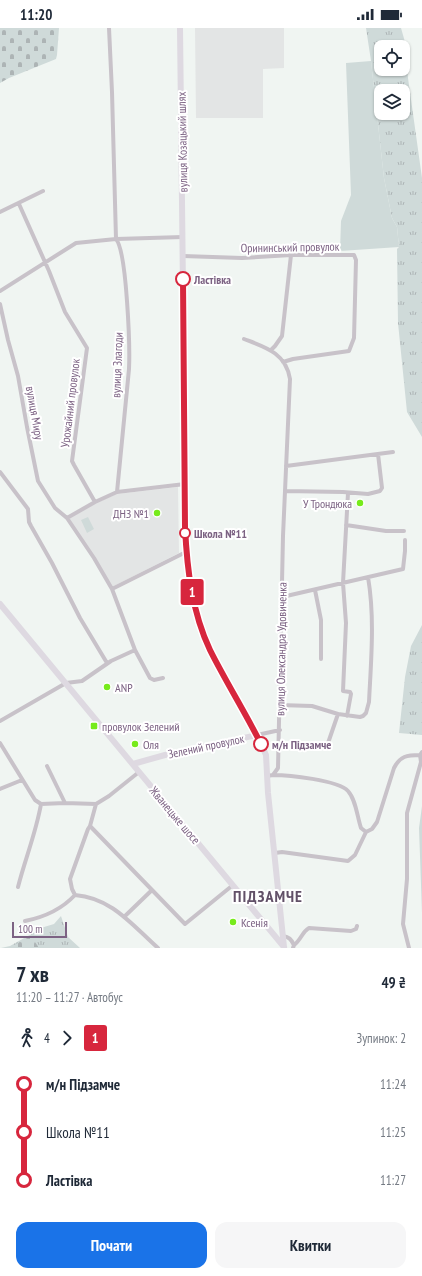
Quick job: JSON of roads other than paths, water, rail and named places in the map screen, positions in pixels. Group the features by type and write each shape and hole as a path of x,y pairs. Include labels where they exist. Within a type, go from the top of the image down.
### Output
{"main road":[{"name":"вулиця Козацький шлях","path":"180,28 186,552 189,578 195,608 210,648 257,735 266,755 270,775"},
{"name":"Жванецьке шосе","path":"0,604 233,885 283,948"},
{"name":"Зелений провулок","path":"133,764 165,755 257,735"},
{"name":"вулиця Олександра Удовиченка","path":"270,775 268,793 275,852 283,948"}],"street":[{"name":"вулиця Злагоди","path":"109,28 116,240 119,245 123,261 130,361 116,492"},
{"path":"0,212 43,191"},
{"name":"Урожайний провулок","path":"19,204 49,271 65,312 87,348 72,460 95,502"},
{"path":"0,291 45,264 76,243 183,237"},
{"path":"271,350 282,336 291,255"},
{"name":"Орининський провулок","path":"183,256 242,258 291,255 354,255 356,260 354,338 349,351 293,359 283,362"},
{"name":"вулиця Миру","path":"0,304 18,376 36,476 55,508 67,518"},
{"name":"вулиця Олександра Удовиченка","path":"244,339 271,350 283,362 290,379 285,491 279,705 280,730 278,768 270,775"},
{"path":"286,466 393,452"},
{"path":"285,491 348,492 368,494 381,490 378,454"},
{"path":"0,472 29,512 31,526 80,618 107,663"},
{"path":"163,678 154,680 151,679 135,650 112,589 94,558 67,518 116,492 185,484"},
{"path":"347,716 352,694 350,692 343,691 346,623 343,583 348,492"},
{"path":"346,525 386,531 404,531"},
{"path":"282,598 403,569 405,540"},
{"path":"112,589 186,552"},
{"path":"279,705 312,706 347,716 362,717 364,715 367,709 370,680 372,616 371,592 368,577"},
{"path":"315,590 321,620 321,659"},
{"path":"0,721 66,683 82,681 107,663 135,650"},
{"path":"327,746 338,714"},
{"name":"Зелений провулок","path":"257,735 280,730"},
{"path":"0,743 35,800 41,804 96,804 109,796 139,772"},
{"path":"275,852 348,861 356,852 366,832 372,829 377,822 392,773 398,761 406,756 421,754 421,762 406,813 407,879 406,904 403,924 409,948"},
{"path":"47,766 65,803"},
{"path":"270,775 310,778 344,788 350,794 361,828 366,832"},
{"path":"0,789 22,780"},
{"path":"18,887 26,858 38,825 41,804"},
{"path":"75,895 70,879 90,826 96,804"},
{"path":"90,826 185,924 233,885"},
{"path":"124,917 152,890"},
{"path":"75,895 100,900 111,907 158,948"},
{"path":"25,921 51,913 63,906 75,895"},
{"path":"283,936 291,939 293,946 304,931 309,928 351,931 356,929 357,926"}],"place":[{"name":"Ластівка","path":"183,279"},
{"name":"У Трондюка","path":"360,503"},
{"name":"ДНЗ №1","path":"157,513"},
{"name":"Школа №11","path":"185,533"},
{"name":"ANP","path":"107,687"},
{"name":"провулок Зелений","path":"94,726"},
{"name":"Оля","path":"135,744"},
{"name":"м/н Підзамче","path":"261,744"},
{"name":"Ксенія","path":"233,922"}],"district":[{"name":"ПІДЗАМЧЕ","path":"268,896"}]}
